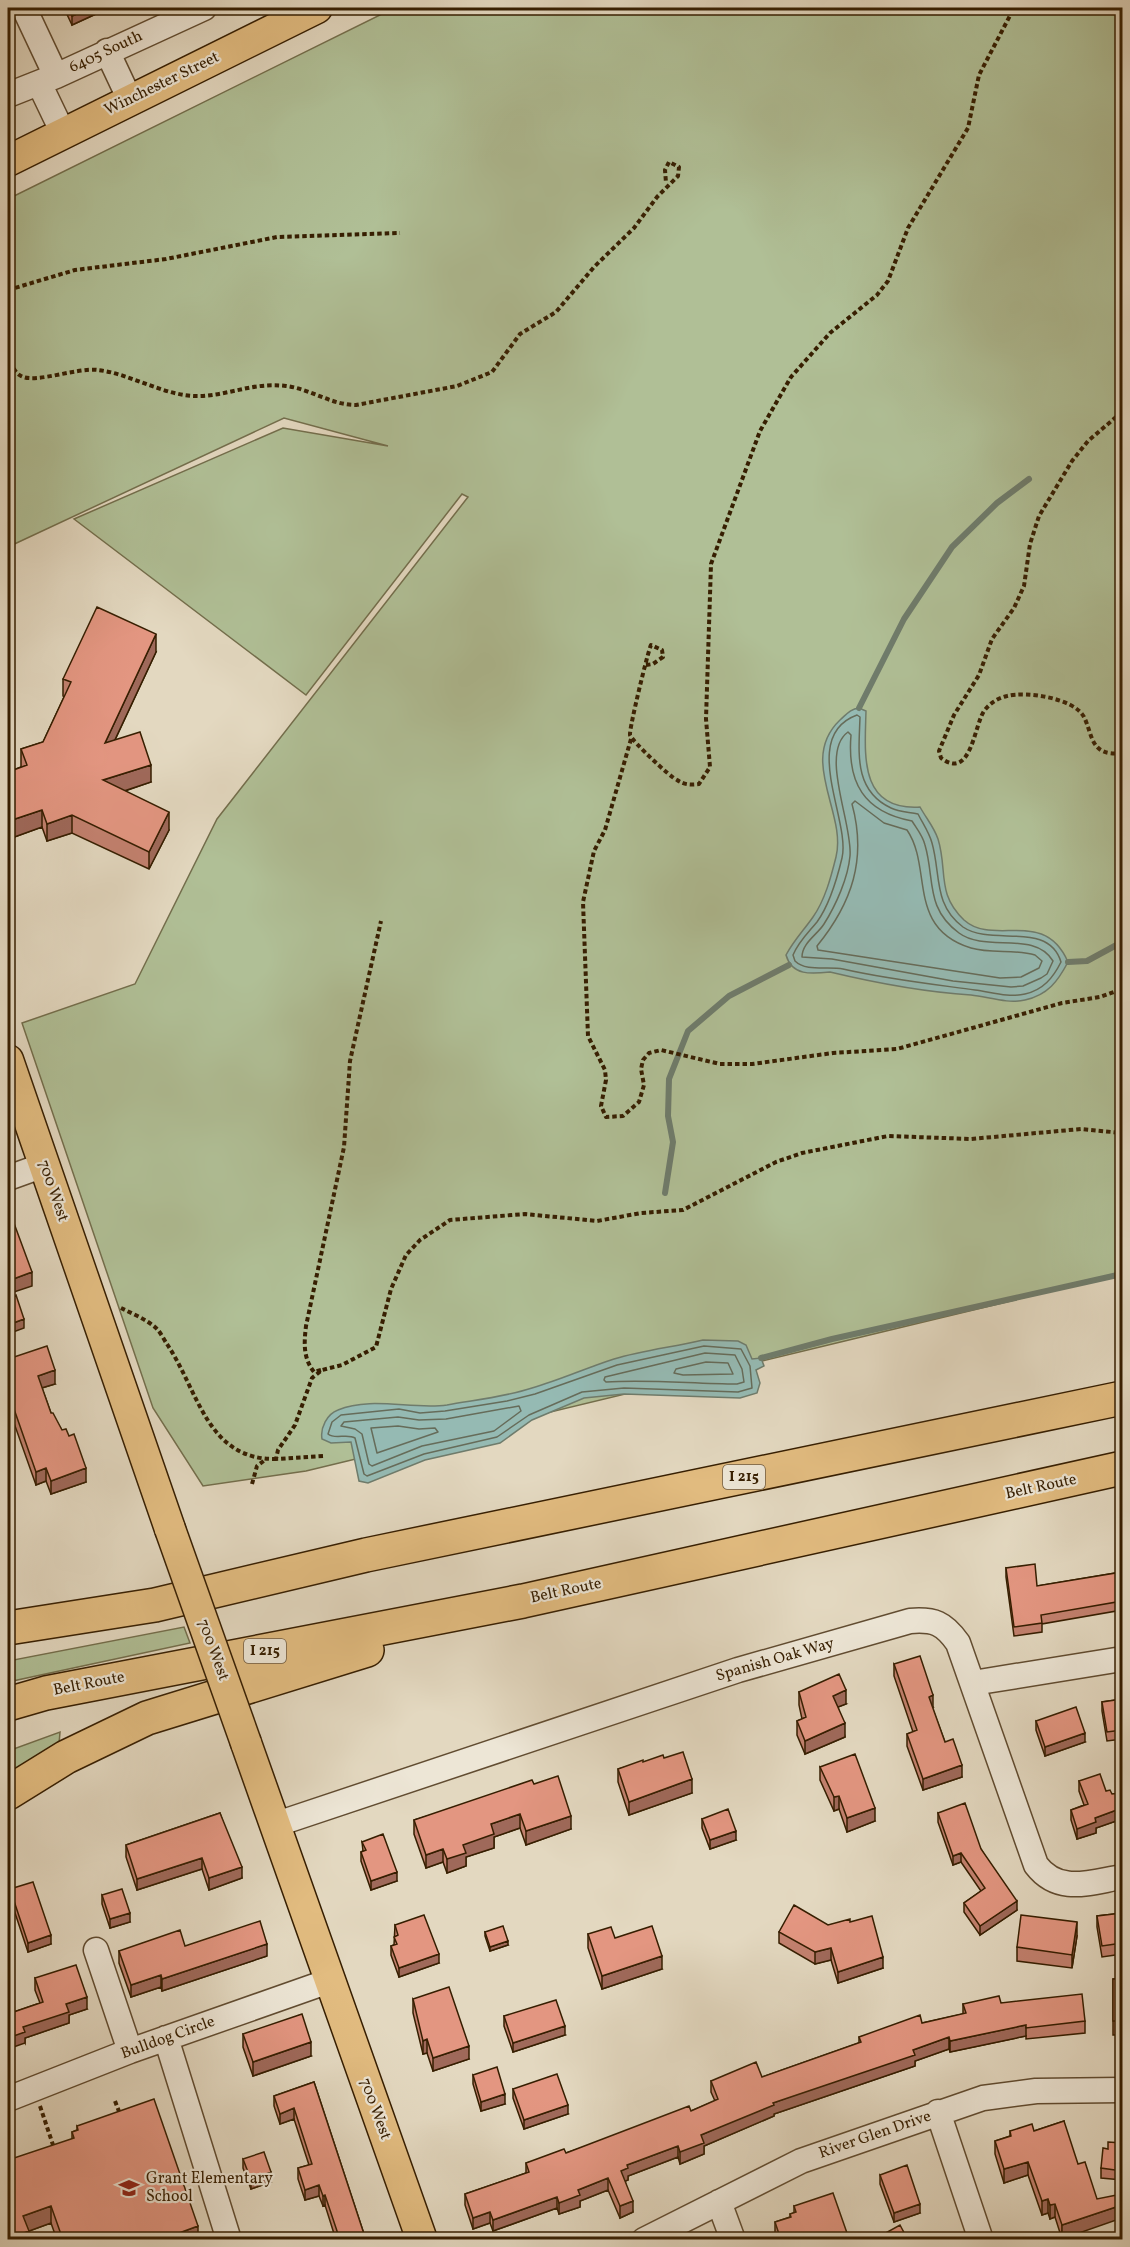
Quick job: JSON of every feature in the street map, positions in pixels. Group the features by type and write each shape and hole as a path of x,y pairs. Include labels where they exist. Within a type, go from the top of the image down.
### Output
{"highway":[{"name":"I 215","path":"8,1628 155,1605 366,1555 1122,1398"},
{"name":"Belt Route","path":"8,1704 46,1693 523,1601 1122,1468"},
{"path":"8,1793 66,1757 147,1718 523,1601"}],"main road":[{"name":"Winchester Street","path":"8,161 317,8"},
{"name":"700 West","path":"8,1060 170,1530 422,2240"}],"street":[{"path":"24,8 63,133"},
{"name":"6405 South","path":"8,95 48,80 204,8"},
{"path":"107,51 130,100"},
{"path":"8,1178 44,1165"},
{"name":"Spanish Oak Way","path":"274,1825 738,1670 910,1621 938,1622 948,1628 958,1643 1036,1865 1045,1877 1057,1883 1071,1884 1122,1877"},
{"path":"973,1683 1122,1659"},
{"path":"96,1950 130,2051"},
{"name":"Bulldog Circle","path":"8,2099 130,2051 330,1980"},
{"path":"166,2038 229,2240"},
{"name":"River Glen Drive","path":"644,2240 801,2161 938,2112 983,2098 1036,2091 1122,2090"},
{"path":"938,2112 981,2240"},
{"path":"719,2202 733,2240"}],"path":[{"path":"631,738 674,779 687,785 699,784 705,777 710,767 706,719 711,564 760,431 791,377 830,333 877,295 888,281 908,228 968,128 979,75 1014,8"},
{"path":"8,339 13,368 21,376 32,378 95,369 135,378 183,395 200,396 262,384 303,390 340,405 356,405 458,386 492,372 520,334 556,312 594,267 634,228 657,196 678,176 679,167 673,162 669,162 665,170 666,183"},
{"path":"8,290 75,270 166,259 277,237 400,233"},
{"path":"1122,412 1088,441 1072,461 1039,516 1030,544 1024,586 1014,608 992,639 979,675 954,715 939,751 941,758 947,763 956,764 962,760 977,733 984,711 993,701 1013,694 1034,694 1068,704 1077,710 1083,715 1090,737 1097,747 1108,752 1122,753"},
{"path":"646,664 653,664 663,657 662,650 651,645 646,653 641,689 629,726 631,738 604,830 594,851 582,902 588,1036 604,1070 606,1080 601,1106 606,1117 623,1116 639,1102 644,1085 643,1060 649,1053 672,1052 720,1064 752,1064 833,1053 897,1049 1062,1003 1100,997 1122,989"},
{"path":"381,921 351,1061 344,1147 306,1326 304,1344 307,1363 314,1372 342,1365 376,1347 390,1290 406,1255 420,1240 450,1220 525,1214 572,1221 597,1221 640,1213 683,1210 776,1162 802,1153 888,1136 971,1138 1081,1129 1122,1133"},
{"path":"121,1308 158,1329 177,1359 213,1429 227,1445 252,1458 323,1456"},
{"path":"276,1459 302,1410 312,1378 322,1370"},
{"path":"252,1484 257,1467 266,1459"},
{"path":"116,2101 121,2119"},
{"path":"47,2125 56,2153"}],"green space":[{"path":"394,8 1122,8 1122,1274 306,1471 203,1486 153,1408 22,1023 135,984 217,819 468,497 462,494 306,695 74,519 283,428 388,446 284,418 8,547 8,199"},
{"path":"184,1627 190,1643 8,1682 8,1661"},
{"path":"60,1732 59,1744 8,1776 8,1751"}],"water":[{"path":"859,708 866,711 866,761 875,789 885,800 900,806 920,807 938,839 946,891 955,910 964,920 976,927 1032,932 1046,936 1058,946 1068,962 1056,981 1040,995 1025,1000 1005,1001 936,992 830,972 803,972 789,962 786,955 821,903 836,857 838,840 826,787 823,752 828,736 840,720"},
{"path":"703,1340 738,1341 746,1345 752,1359 761,1358 764,1366 756,1370 760,1383 757,1393 740,1398 624,1394 584,1398 532,1420 500,1443 425,1460 368,1483 359,1481 351,1442 331,1443 322,1439 322,1430 328,1418 334,1412 351,1406 378,1404 434,1406 501,1396 542,1385 625,1356"}],"building":[{"path":"68,8 91,8 72,16"},
{"path":"97,607 156,634 105,743 140,732 151,765 103,780 169,812 149,852 72,815 47,824 42,810 9,821 8,772 27,765 21,749 43,742 71,682 63,679"},
{"path":"8,1207 32,1272 8,1281"},
{"path":"16,1295 24,1319 8,1325 8,1298"},
{"path":"47,1346 55,1370 38,1376 51,1413 62,1430 66,1429 69,1436 74,1434 86,1468 51,1481 46,1468 36,1472 14,1409 8,1411 8,1359"},
{"path":"1035,1564 1037,1586 1122,1572 1122,1601 1041,1615 1042,1623 1014,1627 1006,1568"},
{"path":"920,1656 933,1695 929,1697 945,1742 953,1739 962,1765 923,1779 907,1734 917,1730 894,1664"},
{"path":"839,1674 846,1690 833,1696 845,1723 805,1741 797,1721 806,1717 799,1692"},
{"path":"1122,1699 1122,1730 1107,1732 1102,1702"},
{"path":"1076,1707 1085,1733 1045,1747 1036,1721"},
{"path":"683,1752 692,1779 629,1802 618,1769 643,1760 643,1762 663,1755 664,1758"},
{"path":"855,1754 875,1808 847,1818 839,1796 834,1797 820,1767"},
{"path":"1100,1774 1106,1791 1110,1790 1112,1794 1122,1793 1122,1808 1095,1818 1096,1822 1077,1829 1071,1810 1088,1804 1079,1781"},
{"path":"558,1776 571,1816 526,1831 520,1814 491,1824 494,1834 463,1845 466,1853 447,1859 443,1849 426,1855 414,1820 532,1780 534,1784"},
{"path":"965,1803 981,1849 1017,1901 980,1926 964,1903 985,1888 961,1853 953,1856 938,1813"},
{"path":"728,1809 736,1831 710,1840 702,1819"},
{"path":"220,1813 242,1867 209,1878 202,1858 137,1879 126,1845"},
{"path":"383,1834 397,1872 371,1881 361,1852 366,1850 362,1842"},
{"path":"33,1882 51,1935 28,1943 10,1889"},
{"path":"122,1889 130,1913 110,1919 102,1895"},
{"path":"794,1905 828,1925 872,1916 883,1957 838,1972 831,1948 815,1952 779,1932"},
{"path":"1122,1913 1122,1943 1102,1946 1097,1916"},
{"path":"424,1915 439,1954 399,1968 391,1946 397,1944 394,1937 398,1935 395,1925"},
{"path":"1021,1915 1077,1922 1072,1955 1017,1947"},
{"path":"260,1921 267,1944 162,1979 161,1975 131,1985 119,1951 180,1930 185,1946"},
{"path":"503,1926 508,1941 490,1947 485,1932"},
{"path":"652,1926 662,1956 602,1976 588,1934 611,1927 615,1938"},
{"path":"76,1965 87,1997 66,2004 69,2012 23,2027 25,2032 8,2038 8,2014 43,2002 35,1978"},
{"path":"1113,1979 1122,1979 1122,2021 1113,2021"},
{"path":"449,1987 469,2046 433,2058 427,2039 423,2041 413,1999"},
{"path":"1082,1994 1085,2021 1026,2028 1026,2025 950,2041 949,2037 913,2050 915,2055 773,2103 774,2105 701,2135 704,2143 680,2152 678,2146 627,2165 628,2168 621,2171 633,2201 620,2206 608,2178 578,2190 580,2195 559,2203 557,2197 493,2220 490,2212 473,2218 465,2194 529,2172 526,2163 564,2149 566,2153 689,2106 691,2111 718,2099 711,2081 756,2062 762,2077 861,2042 859,2037 920,2015 922,2023 966,2013 963,2004 999,1996 1001,2003"},
{"path":"556,2000 565,2026 513,2043 504,2016"},
{"path":"302,2014 311,2042 253,2062 243,2034"},
{"path":"497,2067 505,2094 481,2102 473,2075"},
{"path":"557,2074 568,2105 524,2120 513,2089"},
{"path":"314,2082 366,2240 340,2240 325,2195 323,2196 319,2185 305,2190 298,2168 312,2164 294,2108 280,2114 274,2096"},
{"path":"154,2099 198,2226 160,2240 63,2240 51,2206 23,2216 29,2231 8,2239 8,2160 74,2138 72,2132 78,2130 77,2126"},
{"path":"1064,2121 1078,2164 1085,2162 1097,2199 1122,2194 1122,2205 1062,2225 1055,2204 1050,2205 1048,2199 1042,2201 1028,2162 1004,2169 995,2141 1011,2136 1010,2131 1032,2124 1034,2131"},
{"path":"1108,2142 1122,2143 1122,2171 1101,2168 1103,2148 1108,2149"},
{"path":"264,2152 271,2172 251,2180 243,2159"},
{"path":"907,2165 920,2204 894,2213 880,2175"},
{"path":"833,2193 847,2233 840,2235 842,2240 781,2240 775,2222 791,2217 790,2214 796,2212 794,2206"},
{"path":"900,2225 908,2240 873,2240"}],"waterway":[{"path":"859,708 904,619 952,547 997,503 1029,479"},
{"path":"1068,962 1087,961 1122,942"},
{"path":"665,1193 673,1142 668,1116 669,1079 688,1031 729,996 789,965"},
{"path":"761,1358 832,1339 1122,1274"}],"place":[{"name":"Grant Elementary School","path":"129,2188"}]}
